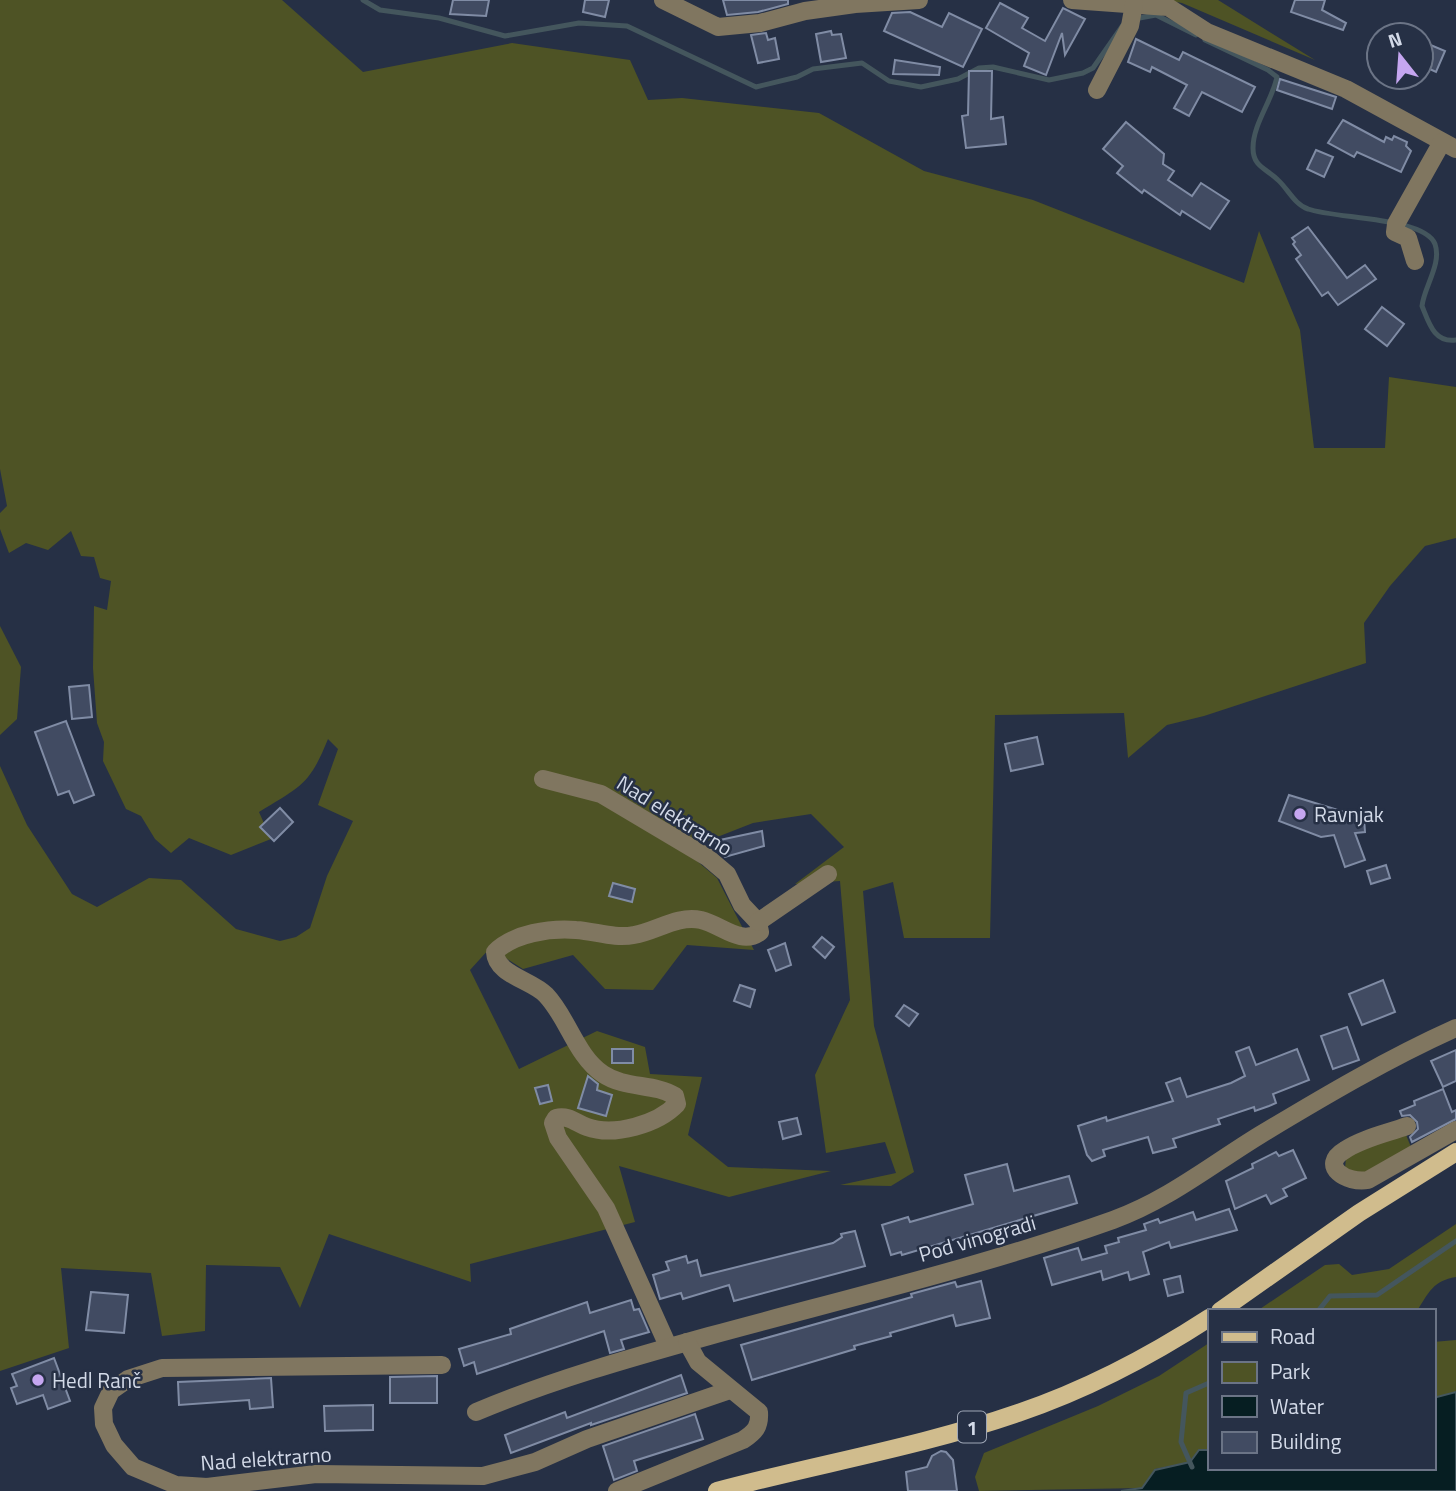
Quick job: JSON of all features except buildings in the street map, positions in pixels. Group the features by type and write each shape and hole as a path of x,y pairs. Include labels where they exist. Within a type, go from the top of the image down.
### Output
{"main road":[{"path":"1223,1309 1359,1213 1456,1152"},
{"name":"1","path":"717,1491 952,1433 1018,1413 1110,1375 1208,1319"}],"street":[{"path":"663,0 718,27 760,23 824,4 919,0"},
{"path":"1072,0 1133,14 1168,7 1207,32 1346,89 1449,145 1398,220 1395,232 1408,238 1415,261"},
{"path":"1097,90 1133,14"},
{"name":"Nad elektrarno","path":"543,779 601,794 708,857 727,873 742,905 758,922"},
{"path":"668,1346 606,1208 558,1138 553,1123 556,1118 564,1116 590,1128 612,1130 635,1126 668,1114 677,1104 675,1096 617,1082 601,1073 584,1056 552,1002 538,986 502,969 496,961 495,952 503,944 524,936 552,931 633,936 674,921 699,920 743,938 752,937 760,932 758,922 828,874"},
{"name":"Pod vinogradi","path":"476,1412 530,1389 668,1346 1009,1254 1114,1220 1162,1200 1259,1136 1419,1045 1456,1028"},
{"path":"1408,1126 1343,1150 1335,1161 1335,1169 1342,1177 1354,1183 1368,1180 1456,1130"},
{"path":"617,1491 716,1452 755,1432 760,1422 759,1412 748,1400 730,1390 698,1362 687,1342"},
{"name":"Nad elektrarno","path":"442,1365 162,1368 128,1379 111,1391 103,1408 104,1424 114,1445 133,1467 176,1485 207,1487 316,1474 483,1475 535,1462 587,1439 730,1390"}],"green space":[{"path":"0,0 282,0 363,72 512,43 630,60 648,100 682,98 819,113 924,171 1033,200 1244,283 1259,231 1300,330 1314,448 1385,448 1389,377 1456,387 1456,538 1425,546 1390,586 1364,623 1366,663 1204,716 1167,725 1128,758 1124,713 995,715 990,938 904,938 893,882 863,891 874,1026 914,1172 891,1186 840,1185 896,1173 885,1142 826,1153 815,1075 850,1000 840,881 795,884 844,847 811,814 753,823 684,850 717,878 754,950 687,945 653,990 605,989 573,955 523,969 490,948 470,970 519,1069 597,1031 645,1047 650,1074 702,1077 688,1135 728,1167 831,1171 729,1197 619,1166 635,1222 470,1264 471,1282 329,1234 300,1308 280,1267 206,1265 205,1331 162,1336 151,1273 61,1268 69,1348 0,1371 0,766 27,825 72,894 97,907 149,878 181,880 236,929 280,941 296,937 310,928 327,876 353,821 318,805 338,749 328,739 309,776 294,790 259,812 271,839 231,855 189,838 171,853 155,839 141,816 126,809 103,761 104,742 97,723 93,668 94,606 107,610 111,581 100,578 94,557 81,556 71,531 48,550 26,543 9,553 0,529 0,513 7,506 0,469"},
{"path":"1164,0 1218,0 1315,60 1182,3"},
{"path":"0,626 21,667 17,719 0,735"},
{"path":"1404,1130 1411,1147 1361,1175 1345,1169 1346,1157"},
{"path":"1456,1224 1456,1277 1437,1285 1418,1309 1260,1309 1325,1265 1339,1264 1352,1275 1389,1269"},
{"path":"1456,1340 1456,1392 1435,1397 1435,1342"},
{"path":"1208,1344 1208,1450 1199,1451 1190,1462 1155,1469 1142,1488 979,1491 975,1477 984,1453 1098,1406 1159,1376"}],"water":[{"path":"1456,1392 1456,1491 1121,1491 1142,1488 1155,1470 1190,1462 1199,1450 1208,1450 1208,1470 1435,1470 1435,1397"}],"waterway":[{"path":"363,0 380,10 439,18 505,36 579,23 627,26 756,87 797,77 813,69 862,63 889,81 921,87 958,79 979,68 993,67 1049,80 1083,73 1093,68 1123,25"},
{"path":"1134,19 1156,15 1196,35"},
{"path":"1205,40 1268,70 1277,77 1256,130 1254,154 1258,163 1278,180 1299,204 1321,212 1397,224 1428,235 1437,252 1422,306 1437,335 1456,340"},
{"path":"1320,1309 1330,1296 1377,1295 1456,1241"},
{"path":"1192,1467 1181,1442 1186,1393 1208,1383"}],"place":[{"name":"Ravnjak","path":"1300,814"},
{"name":"Hedl Ranč","path":"38,1380"}]}
